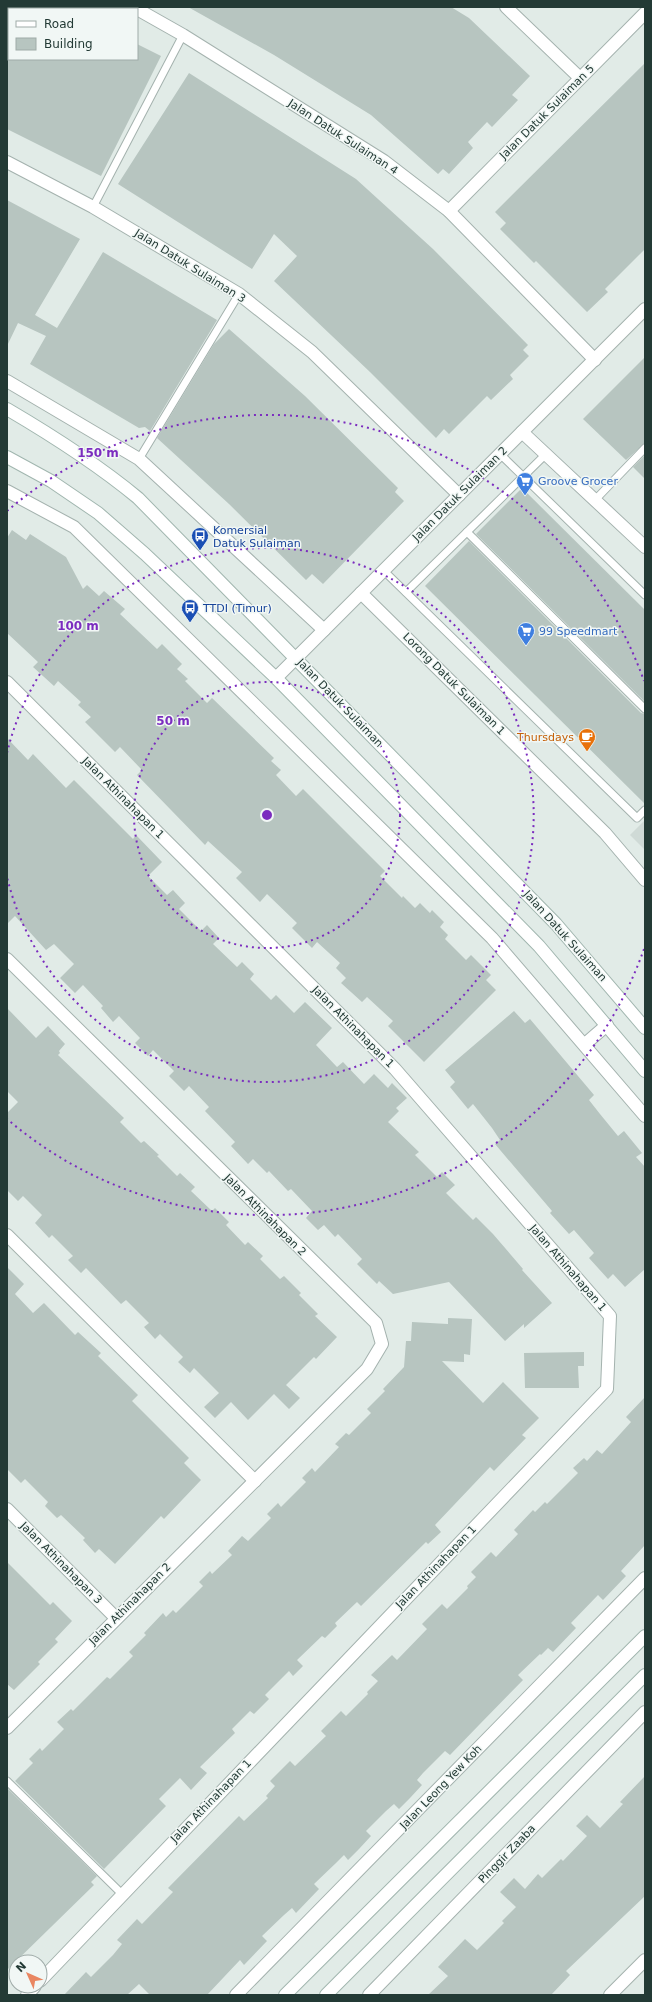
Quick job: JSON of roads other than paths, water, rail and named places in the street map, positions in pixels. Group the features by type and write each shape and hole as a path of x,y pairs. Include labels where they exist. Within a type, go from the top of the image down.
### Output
{"street":[{"path":"506,7 580,78"},
{"name":"Jalan Datuk Sulaiman 4","path":"138,10 183,35 384,161 449,211 595,360"},
{"name":"Jalan Datuk Sulaiman 5","path":"449,211 645,13"},
{"name":"Jalan Datuk Sulaiman 3","path":"7,162 93,207 239,294 312,352 459,495"},
{"name":"Jalan Datuk Sulaiman 2","path":"276,678 645,310"},
{"path":"7,381 140,459 324,630"},
{"name":"Jalan Datuk Sulaiman","path":"7,409 64,443 138,498 296,657 556,924 645,1028"},
{"path":"522,432 645,547"},
{"path":"7,457 51,481 98,513 145,554 276,678 539,946 645,1071"},
{"path":"7,491 74,527 492,938 585,1044 645,1116"},
{"name":"Lorong Datuk Sulaiman 1","path":"361,593 605,833 645,880"},
{"name":"Jalan Athinahapan 1","path":"7,682 395,1069 610,1316 607,1389 48,1973"},
{"name":"Jalan Athinahapan 2","path":"7,958 376,1323 382,1344 367,1369 7,1728"},
{"path":"585,1044 607,1025"},
{"path":"7,1234 255,1481"},
{"name":"Jalan Athinahapan 3","path":"7,1509 116,1618"},
{"name":"Jalan Leong Yew Koh","path":"236,1995 645,1578"},
{"path":"285,1995 645,1636"},
{"path":"326,1995 645,1675"},
{"name":"Pinggir Zaaba","path":"369,1995 645,1712"},
{"path":"610,1995 645,1960"}],"lane":[{"path":"93,207 183,35"},
{"path":"140,459 239,294"},
{"path":"595,500 645,448"},
{"path":"500,454 645,595"},
{"path":"406,592 546,454"},
{"path":"467,532 645,709"},
{"path":"383,570 637,818 645,810"},
{"path":"7,1781 122,1894"}],"place":[{"name":"Groove Grocer","path":"525,496"},
{"name":"Komersial Datuk Sulaiman","path":"200,551"},
{"name":"TTDI (Timur)","path":"190,623"},
{"name":"99 Speedmart","path":"526,646"},
{"name":"Thursdays","path":"587,752"}]}
